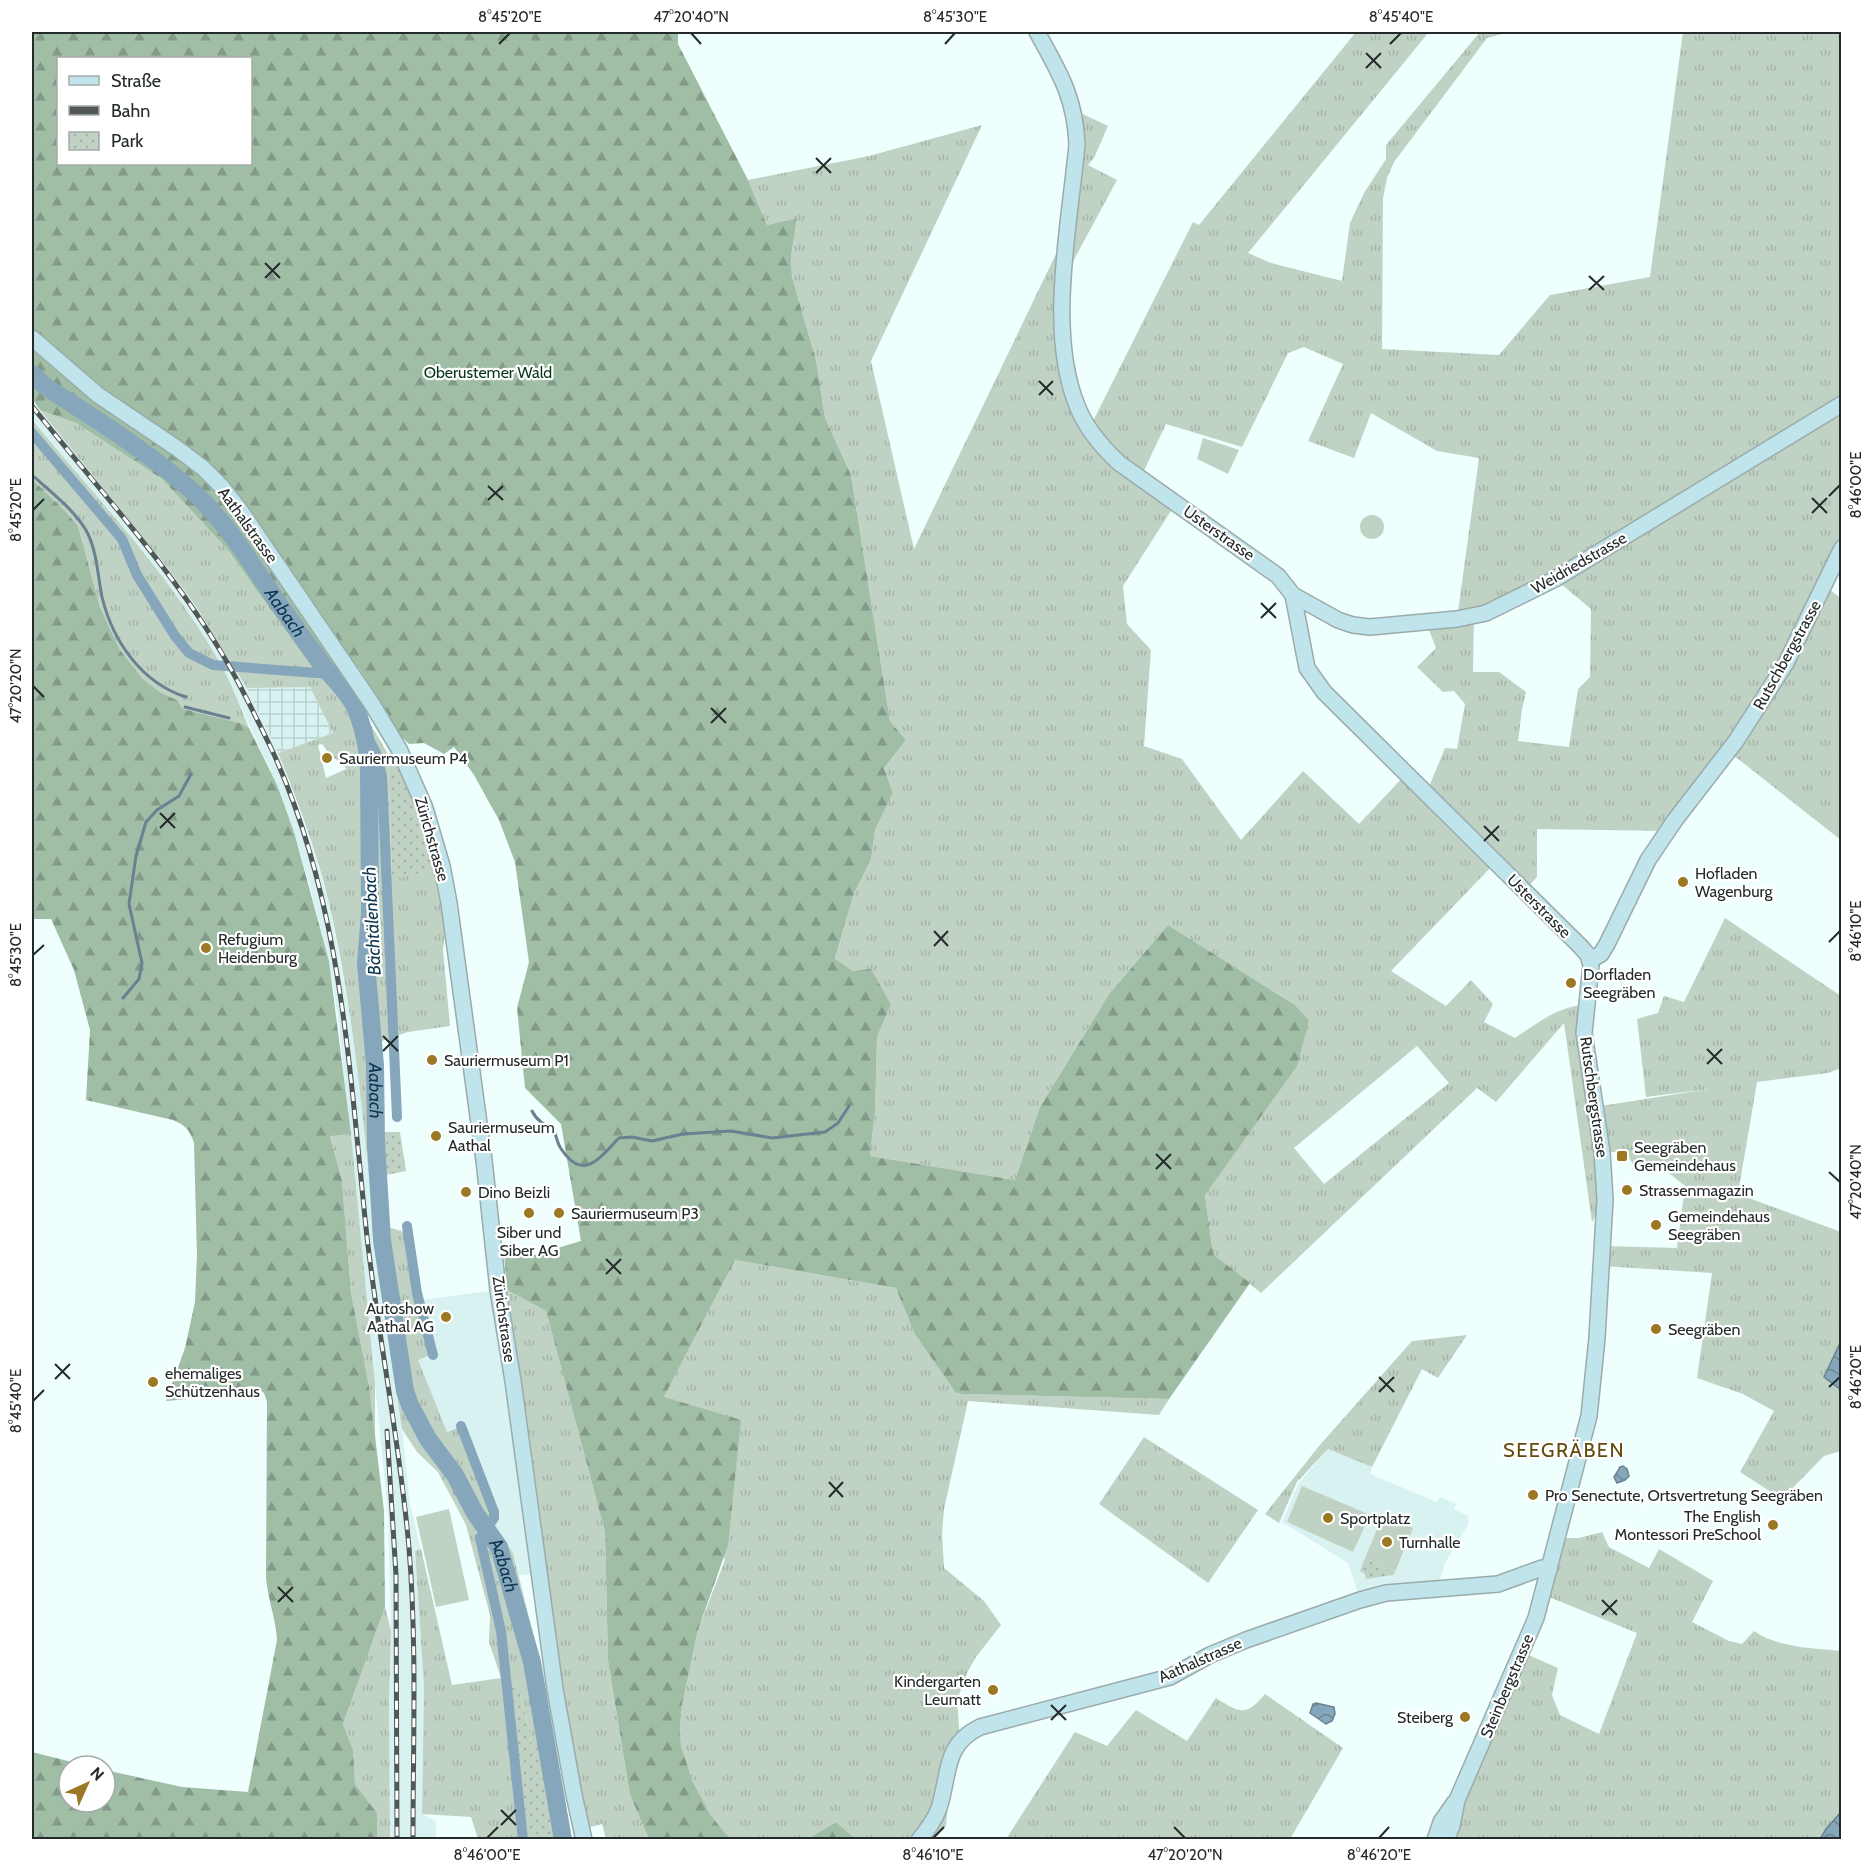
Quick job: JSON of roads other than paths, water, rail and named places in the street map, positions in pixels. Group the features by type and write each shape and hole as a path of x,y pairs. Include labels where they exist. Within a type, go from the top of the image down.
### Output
{"street":[{"name":"Usterstrasse","path":"1037,32 1068,91 1077,127 1064,278 1063,325 1066,367 1078,410 1089,429 1105,450 1119,463 1268,567 1287,586 1293,596 1303,655 1308,668 1324,692 1581,947 1590,960"},
{"name":"Aathalstrasse","path":"32,338 98,395 178,448 222,487 372,704"},
{"name":"Weidriedstrasse","path":"1293,596 1338,620 1370,627 1486,614 1555,579 1842,404"},
{"name":"Rutschbergstrasse","path":"1549,1570 1589,1416 1602,1266 1605,1180 1596,1099 1584,1033 1591,971 1590,960 1601,954 1607,944 1654,850 1762,703 1786,663 1842,548"},
{"name":"Zürichstrasse","path":"372,704 414,780 442,866 456,950 484,1160 498,1290 555,1689 583,1835"},
{"name":"Aathalstrasse","path":"919,1839 930,1826 939,1808 953,1749 969,1733 980,1727 1170,1677 1210,1655 1246,1640 1386,1593 1498,1584 1542,1568 1549,1570"},
{"name":"Steinbergstrasse","path":"1435,1839 1441,1822 1457,1800 1529,1636 1549,1570"},
{"name":"Steinbergstrasse","path":"1446,1839 1452,1826 1457,1800"}],"water":[{"path":"1841,1341 1841,1390 1824,1377"},
{"path":"1623,1466 1627,1469 1629,1476 1617,1483 1614,1477"},
{"path":"1313,1704 1334,1707 1335,1714 1332,1721 1326,1724 1310,1713"},
{"path":"1841,1812 1841,1839 1820,1839 1826,1829"}],"waterway":[{"name":"Aabach","path":"32,374 46,387 157,462 206,504 232,536 319,660 348,696 363,729 369,771 370,913 366,963 375,1065 376,1143 382,1240 405,1391 428,1439 455,1475 475,1513 499,1547 532,1662 563,1840"},
{"path":"32,433 122,539 137,575 175,636 189,653 213,665 330,674"},
{"path":"32,475 70,510 88,534 107,614 122,645 143,671 156,682 186,697"},
{"path":"185,707 229,718"},
{"name":"Bächtälenbach","path":"363,728 376,753 382,777 397,1117"},
{"path":"123,998 139,979 142,963 129,904 136,856 146,822 157,810 179,796 191,774"},
{"path":"532,1111 540,1121 553,1129 560,1147 568,1158 576,1164 584,1165 591,1164 598,1159 619,1138 632,1137 652,1141 683,1134 731,1131 772,1138 825,1132 838,1123 849,1106"},
{"path":"407,1226 417,1293 433,1355"},
{"path":"461,1426 494,1512 494,1518 480,1538 501,1631 523,1840"}],"railway":[{"path":"32,406 159,562 183,594 227,662 272,750 296,809 314,868 329,928 348,1051 367,1237 409,1548 413,1621 413,1840"},
{"path":"387,1431 396,1575 397,1840"}],"place":[{"name":"Sauriermuseum P4","path":"327,758"},
{"name":"Hofladen Wagenburg","path":"1683,882"},
{"name":"Refugium Heidenburg","path":"206,948"},
{"name":"Dorfladen Seegräben","path":"1571,983"},
{"name":"Sauriermuseum P1","path":"432,1060"},
{"name":"Sauriermuseum Aathal","path":"436,1136"},
{"name":"Seegräben Gemeindehaus","path":"1622,1156"},
{"name":"Strassenmagazin","path":"1627,1190"},
{"name":"Dino Beizli","path":"466,1192"},
{"name":"Siber und Siber AG","path":"529,1213"},
{"name":"Sauriermuseum P3","path":"559,1213"},
{"name":"Gemeindehaus Seegräben","path":"1656,1225"},
{"name":"Autoshow Aathal AG","path":"446,1317"},
{"name":"Seegräben","path":"1656,1329"},
{"name":"ehemaliges Schützenhaus","path":"153,1382"},
{"name":"Pro Senectute, Ortsvertretung Seegräben","path":"1533,1495"},
{"name":"Sportplatz","path":"1328,1518"},
{"name":"The English Montessori PreSchool","path":"1773,1525"},
{"name":"Turnhalle","path":"1387,1542"},
{"name":"Kindergarten Leumatt","path":"993,1690"},
{"name":"Steiberg","path":"1465,1717"}],"district":[{"name":"SEEGRÄBEN","path":"1564,1450"}],"park label":[{"name":"Oberustemer Wald","path":"488,372"}]}
